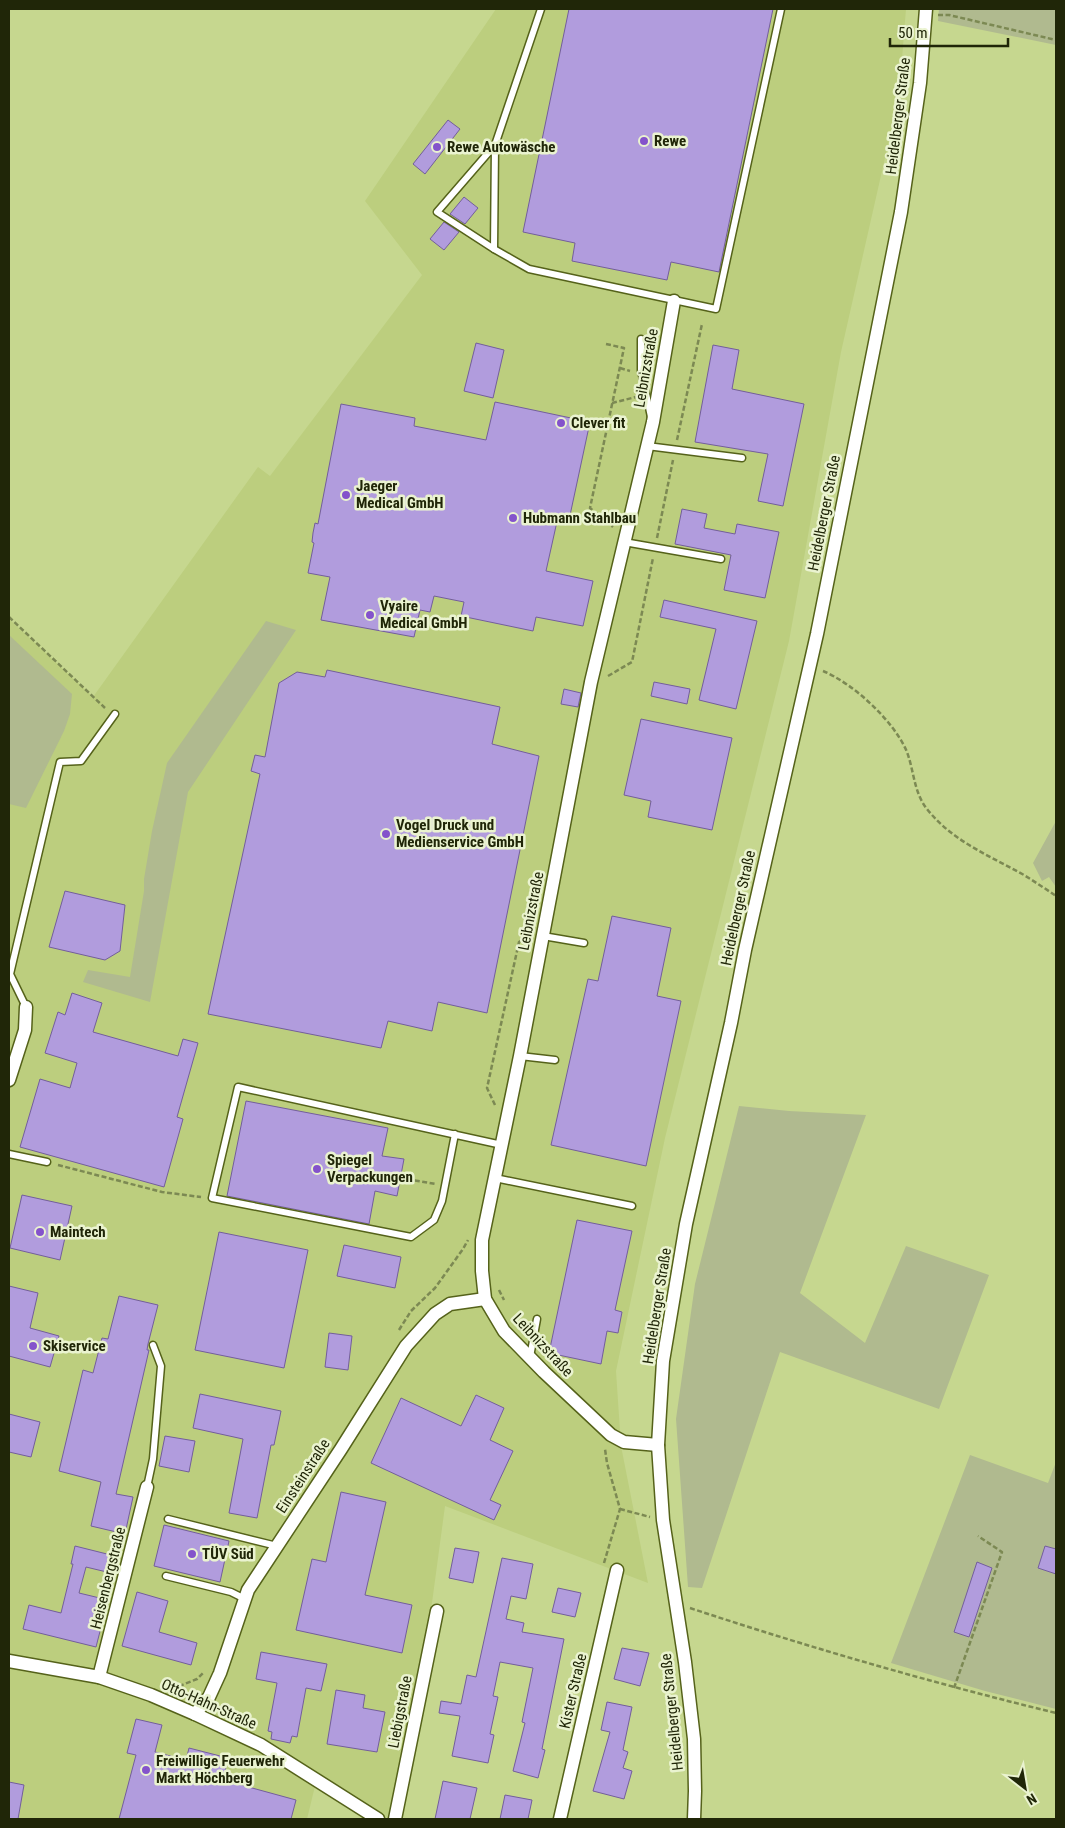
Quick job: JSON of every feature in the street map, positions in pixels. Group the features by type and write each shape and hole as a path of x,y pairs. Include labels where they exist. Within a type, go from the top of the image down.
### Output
{"street":[{"name":"Heidelberger Straße","path":"694,1819 694,1739 663,1520 658,1445 663,1362 686,1224 809,666 901,212 920,83 926,11"},
{"name":"Leibnizstraße","path":"658,1445 624,1442 611,1435 504,1331 485,1299 482,1271 482,1240 520,1056 591,682 653,422 674,301"},
{"path":"9,1080 24,1030 26,1007"},
{"name":"Einsteinstraße","path":"194,1714 209,1696 220,1672 248,1590 406,1346 435,1314 450,1304 485,1299"},
{"name":"Heisenbergstraße","path":"99,1677 147,1487"},
{"name":"Kister Straße","path":"560,1819 618,1570"},
{"name":"Liebigstraße","path":"396,1819 437,1610"},
{"name":"Otto-Hahn-Straße","path":"9,1661 99,1677 151,1695 261,1745 378,1819"}],"lane":[{"path":"494,249 495,145 541,9"},
{"path":"495,145 436,212 494,249 529,268 716,309 781,9"},
{"path":"641,339 640,370 648,410 653,422"},
{"path":"647,446 742,458"},
{"path":"624,542 721,559"},
{"path":"26,1007 10,974 60,762 81,761 114,715"},
{"path":"543,936 584,943"},
{"path":"520,1056 555,1060"},
{"path":"455,1134 442,1201 434,1220 411,1237 212,1198 238,1087 502,1144"},
{"path":"9,1154 47,1162"},
{"path":"495,1178 632,1206"},
{"path":"530,1358 537,1319"},
{"path":"147,1487 153,1459 161,1366 153,1345"},
{"path":"168,1519 277,1546"},
{"path":"166,1576 231,1592 245,1599"}],"path":[{"path":"926,11 1056,40"},
{"path":"606,685 608,676 632,662 702,324"},
{"path":"606,344 624,348 590,508 617,530"},
{"path":"620,368 633,372"},
{"path":"612,403 638,396 636,390"},
{"path":"9,617 114,715"},
{"path":"809,666 834,676 882,714 898,736 907,753 918,793 926,808 944,827 963,842 1025,876 1056,896"},
{"path":"47,1162 162,1192 212,1198"},
{"path":"400,1178 445,1186"},
{"path":"498,1288 505,1304"},
{"path":"611,1435 605,1449 620,1509 603,1565 618,1570"},
{"path":"620,1509 663,1520"},
{"path":"954,1688 1002,1552 978,1536"},
{"path":"675,1603 779,1637 954,1688 1056,1713"}],"shaded area":[{"path":"496,9 906,9 899,96 841,352 789,641 665,1138 616,1371 621,1446 648,1583 445,1506 423,1670 390,1819 316,1782 307,1819 9,1819 9,619 93,697 258,467 270,476 422,275 365,201"},
{"path":"939,9 1056,9 1056,45 938,21"},
{"path":"266,621 296,630 188,792 150,1002 83,982 88,970 130,977 152,831 167,763"},
{"path":"9,635 72,694 70,714 64,731 26,808 9,804"},
{"path":"1056,821 1056,887 1049,877 1042,881 1033,863"},
{"path":"739,1106 866,1115 800,1293 865,1343 906,1246 989,1275 939,1409 780,1352 702,1588 688,1587 676,1419 695,1284"},
{"path":"970,1455 1048,1483 1056,1462 1056,1709 985,1691 891,1663"}],"building":[{"name":"Rewe","path":"569,9 773,9 719,272 671,262 667,280 572,261 575,243 523,232"},
{"name":"Rewe Autowäsche","path":"448,120 460,129 425,174 413,164"},
{"path":"464,197 478,208 465,224 450,214"},
{"path":"444,222 459,232 444,250 430,239"},
{"path":"476,343 504,350 493,398 464,391"},
{"path":"713,345 739,350 732,389 804,404 783,506 758,501 768,454 695,442"},
{"path":"495,402 590,422 569,520 558,517 546,571 593,581 583,626 536,617 533,631 461,616 464,602 434,596 430,612 420,610 414,637 321,620 330,577 308,573 314,543 312,542 313,533 315,523 318,524 341,404 415,418 414,426 486,440"},
{"path":"682,509 707,514 704,528 735,534 737,524 779,532 765,598 724,590 731,555 675,544"},
{"path":"664,600 757,621 736,709 699,700 716,629 660,617"},
{"name":"Vogel Druck und Medienservice GmbH","path":"327,670 500,707 492,744 539,756 487,1013 438,1002 432,1031 388,1021 381,1048 208,1014 260,774 251,771 255,755 265,757 279,683 297,672 325,677"},
{"path":"654,682 690,689 687,704 651,696"},
{"path":"564,689 581,693 578,707 561,704"},
{"path":"641,719 732,738 712,830 648,817 651,801 624,795"},
{"path":"65,891 125,905 120,951 105,960 49,947"},
{"path":"612,916 671,928 657,996 681,1001 646,1166 551,1145 588,979 598,981"},
{"path":"72,993 102,1003 93,1032 178,1056 183,1039 198,1043 177,1117 183,1119 164,1187 20,1147 40,1079 70,1088 77,1063 45,1053 58,1012 65,1015"},
{"name":"Spiegel Verpackungen","path":"246,1101 388,1128 382,1156 404,1159 397,1196 375,1191 369,1224 227,1196"},
{"name":"Maintech","path":"22,1195 72,1206 60,1260 10,1248"},
{"path":"577,1220 632,1231 615,1310 622,1312 618,1333 607,1331 601,1364 549,1353"},
{"path":"219,1232 308,1250 284,1368 195,1350"},
{"path":"344,1245 401,1257 395,1288 337,1276"},
{"name":"Skiservice","path":"9,1286 38,1293 30,1328 59,1336 50,1367 9,1356"},
{"path":"119,1296 158,1305 116,1494 133,1497 125,1534 91,1526 101,1482 59,1471 83,1370 93,1373 102,1338 108,1339"},
{"path":"329,1333 352,1336 348,1370 325,1367"},
{"path":"200,1394 281,1411 274,1445 271,1445 257,1518 229,1513 243,1439 193,1428"},
{"path":"476,1395 504,1408 490,1440 513,1451 490,1500 501,1505 494,1520 371,1463 401,1398 461,1426"},
{"path":"9,1414 40,1422 31,1457 9,1452"},
{"path":"165,1436 195,1441 189,1472 159,1466"},
{"path":"341,1492 386,1502 365,1595 412,1605 402,1653 296,1630 312,1559 326,1562"},
{"name":"TÜV Süd","path":"164,1525 229,1541 220,1582 154,1566"},
{"path":"75,1546 119,1557 115,1574 86,1567 79,1593 108,1600 96,1647 23,1629 29,1605 61,1613 73,1564 71,1564"},
{"path":"1045,1546 1056,1549 1056,1574 1038,1568"},
{"path":"455,1548 479,1552 473,1583 449,1578"},
{"path":"502,1558 533,1564 526,1599 511,1596 506,1619 524,1623 522,1632 564,1639 542,1749 545,1750 538,1778 513,1771 525,1723 522,1722 533,1668 500,1662 493,1696 498,1697 490,1734 494,1735 488,1763 452,1756 460,1716 439,1713 441,1701 461,1704 467,1675 476,1677"},
{"path":"977,1562 992,1568 969,1637 954,1632"},
{"path":"558,1588 581,1593 575,1617 552,1612"},
{"path":"137,1592 168,1601 159,1632 197,1643 191,1665 122,1646"},
{"path":"622,1648 649,1653 640,1686 614,1679"},
{"path":"261,1652 327,1664 321,1691 306,1688 297,1737 292,1736 290,1743 271,1739 272,1732 268,1731 277,1683 256,1679"},
{"path":"336,1690 365,1695 363,1708 385,1712 377,1752 327,1744"},
{"path":"607,1702 632,1707 623,1750 628,1752 623,1768 632,1771 624,1799 593,1791 610,1732 601,1730"},
{"path":"136,1719 162,1725 155,1752 186,1760 189,1748 228,1758 223,1780 296,1800 291,1819 119,1819 136,1755 127,1753"},
{"path":"443,1781 477,1788 470,1819 435,1819"},
{"path":"9,1782 24,1785 18,1819 9,1819"},
{"path":"505,1795 532,1800 528,1819 500,1819"}],"place":[{"name":"Rewe","path":"644,141"},
{"name":"Rewe Autowäsche","path":"437,147"},
{"name":"Clever fit","path":"561,423"},
{"name":"Jaeger Medical GmbH","path":"346,495"},
{"name":"Hubmann Stahlbau","path":"513,518"},
{"name":"Vyaire Medical GmbH","path":"370,615"},
{"name":"Vogel Druck und Medienservice GmbH","path":"386,834"},
{"name":"Spiegel Verpackungen","path":"317,1169"},
{"name":"Maintech","path":"40,1232"},
{"name":"Skiservice","path":"33,1346"},
{"name":"TÜV Süd","path":"192,1554"},
{"name":"Freiwillige Feuerwehr Markt Höchberg","path":"146,1770"}]}
